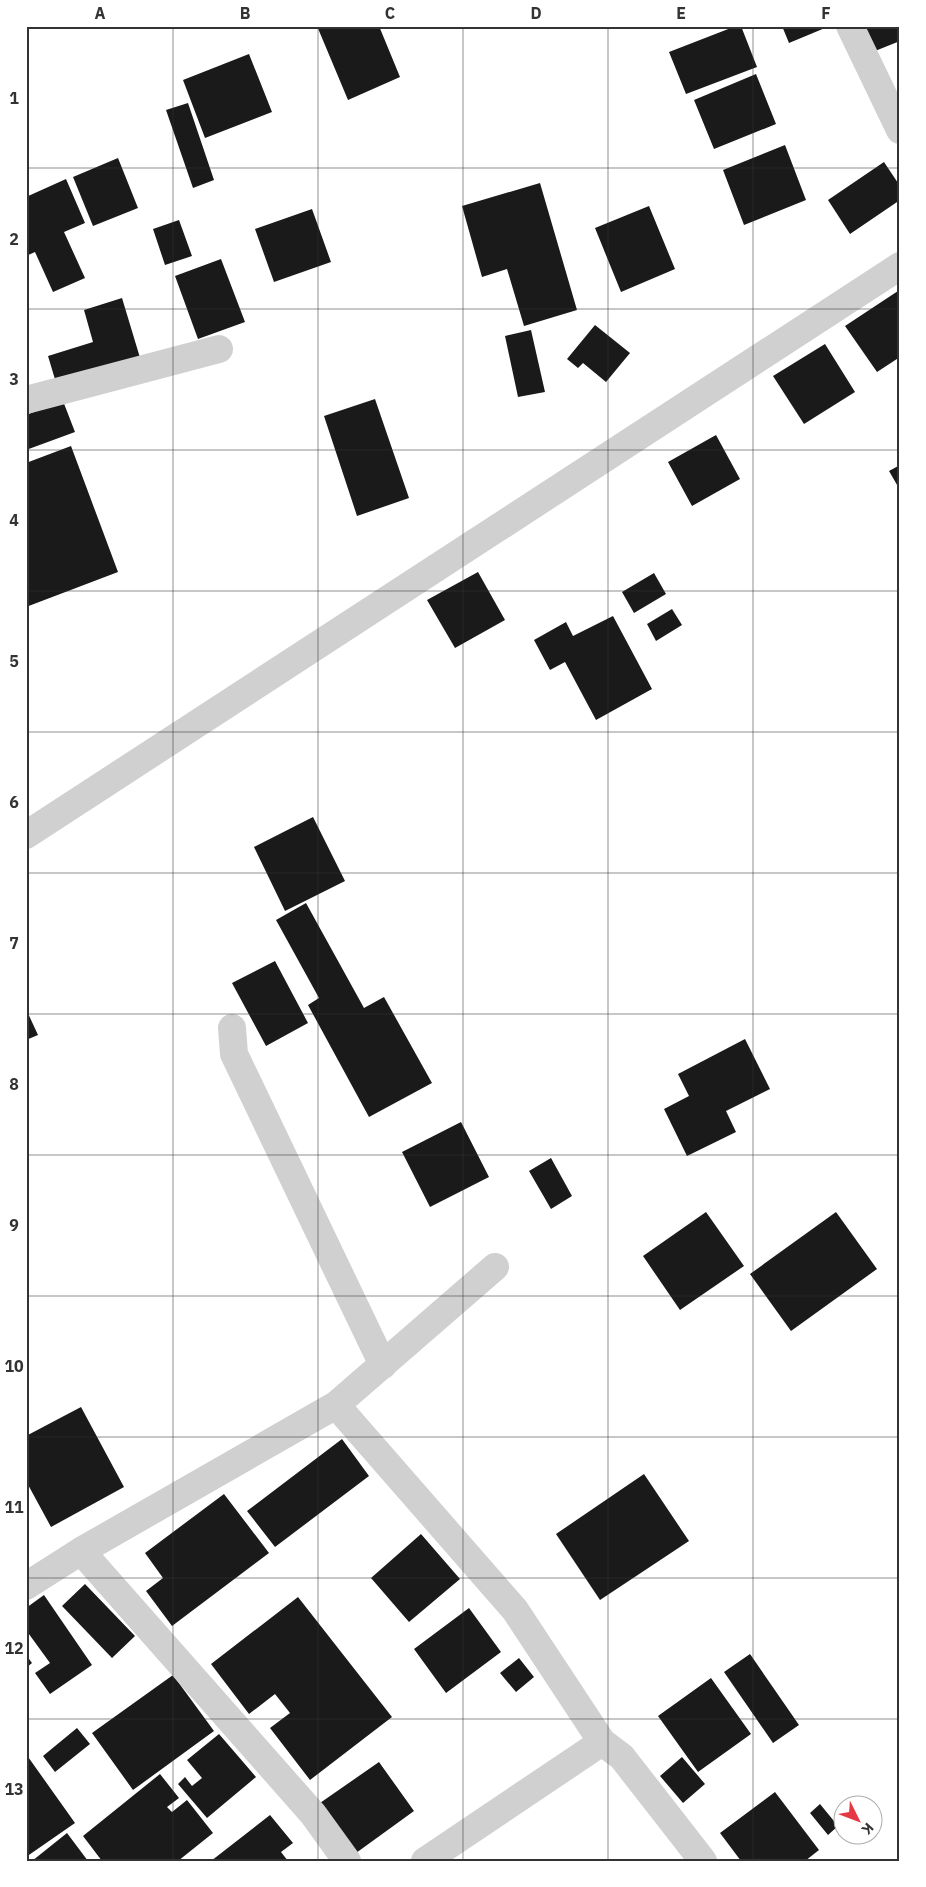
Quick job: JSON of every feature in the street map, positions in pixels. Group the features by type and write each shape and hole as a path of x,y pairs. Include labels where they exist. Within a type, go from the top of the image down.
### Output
{"street":[{"path":"850,26 900,130"},
{"path":"26,835 900,266"},
{"path":"26,400 219,349"},
{"path":"232,1028 234,1054 383,1365"},
{"path":"26,1586 81,1552 336,1405 495,1267"},
{"path":"336,1405 515,1610 602,1742 622,1757 703,1861"},
{"path":"81,1552 314,1814 348,1861"},
{"path":"425,1861 602,1742"}],"building":[{"path":"317,26 379,26 400,77 348,100"},
{"path":"736,26 741,26 757,67 686,94 669,52"},
{"path":"782,26 824,26 825,28 789,43"},
{"path":"859,26 900,26 900,41 870,53"},
{"path":"249,54 272,112 205,138 183,80"},
{"path":"756,74 776,124 714,149 694,100"},
{"path":"188,103 214,180 193,188 166,110"},
{"path":"785,145 806,200 744,225 723,170"},
{"path":"118,158 138,208 93,226 73,177"},
{"path":"884,162 900,186 900,200 850,234 828,200"},
{"path":"66,179 85,223 64,232 85,278 53,292 35,252 26,256 26,197"},
{"path":"540,183 577,310 524,326 507,269 482,277 462,206"},
{"path":"649,206 675,269 621,292 595,228"},
{"path":"312,209 331,262 274,282 255,229"},
{"path":"179,220 192,256 165,265 153,229"},
{"path":"221,259 245,322 198,339 175,276"},
{"path":"898,291 900,357 877,372 845,326"},
{"path":"122,298 141,361 57,386 48,356 93,342 84,310"},
{"path":"595,325 630,353 606,382 583,363 578,368 567,359"},
{"path":"531,330 545,392 518,397 505,336"},
{"path":"825,344 855,392 804,424 773,376"},
{"path":"375,399 409,498 357,516 324,416"},
{"path":"63,401 75,432 26,450 26,415"},
{"path":"716,435 740,479 692,506 668,462"},
{"path":"71,446 118,572 26,607 26,463"},
{"path":"900,465 900,490 889,471"},
{"path":"478,572 505,620 455,648 427,600"},
{"path":"654,573 666,594 634,613 622,592"},
{"path":"672,609 682,625 656,641 647,624"},
{"path":"613,616 652,689 596,720 565,662 550,670 534,640 566,622 573,636"},
{"path":"313,817 345,881 285,911 254,847"},
{"path":"306,903 364,1008 384,997 432,1083 369,1117 308,1005 319,998 276,920"},
{"path":"275,961 308,1023 266,1046 232,983"},
{"path":"26,1009 38,1035 26,1040"},
{"path":"745,1039 770,1089 726,1111 736,1132 687,1156 664,1109 689,1096 678,1074"},
{"path":"461,1122 489,1177 430,1207 402,1152"},
{"path":"551,1158 572,1196 551,1209 529,1171"},
{"path":"706,1212 744,1266 680,1310 643,1256"},
{"path":"836,1212 877,1269 791,1331 750,1274"},
{"path":"81,1407 124,1487 51,1527 26,1481 26,1436"},
{"path":"342,1439 369,1476 275,1547 247,1511"},
{"path":"644,1474 689,1541 600,1600 556,1534"},
{"path":"224,1494 269,1553 172,1626 146,1591 163,1578 145,1553"},
{"path":"421,1534 460,1579 409,1622 371,1578"},
{"path":"85,1584 135,1636 112,1658 62,1606"},
{"path":"44,1595 92,1665 50,1694 35,1673 50,1663 26,1630 26,1608"},
{"path":"298,1597 392,1717 310,1780 270,1728 290,1713 275,1694 249,1714 211,1664"},
{"path":"469,1608 501,1652 446,1693 414,1649"},
{"path":"750,1654 799,1725 773,1743 724,1672"},
{"path":"26,1655 32,1663 26,1668"},
{"path":"519,1658 534,1677 516,1692 500,1673"},
{"path":"173,1675 214,1731 133,1790 92,1733"},
{"path":"711,1678 751,1734 698,1772 658,1716"},
{"path":"77,1728 90,1744 55,1772 43,1756"},
{"path":"219,1734 256,1777 207,1818 178,1784 185,1777 192,1786 202,1778 187,1760"},
{"path":"26,1754 75,1823 26,1857"},
{"path":"682,1757 705,1784 683,1803 660,1776"},
{"path":"379,1762 414,1811 356,1853 320,1803"},
{"path":"160,1774 179,1798 167,1807 172,1812 187,1800 213,1833 178,1861 102,1861 83,1836"},
{"path":"775,1792 819,1850 805,1861 741,1861 720,1833"},
{"path":"820,1804 834,1821 834,1830 828,1835 810,1813"},
{"path":"270,1815 293,1843 281,1852 288,1861 211,1861"},
{"path":"67,1833 88,1861 32,1861"}]}
